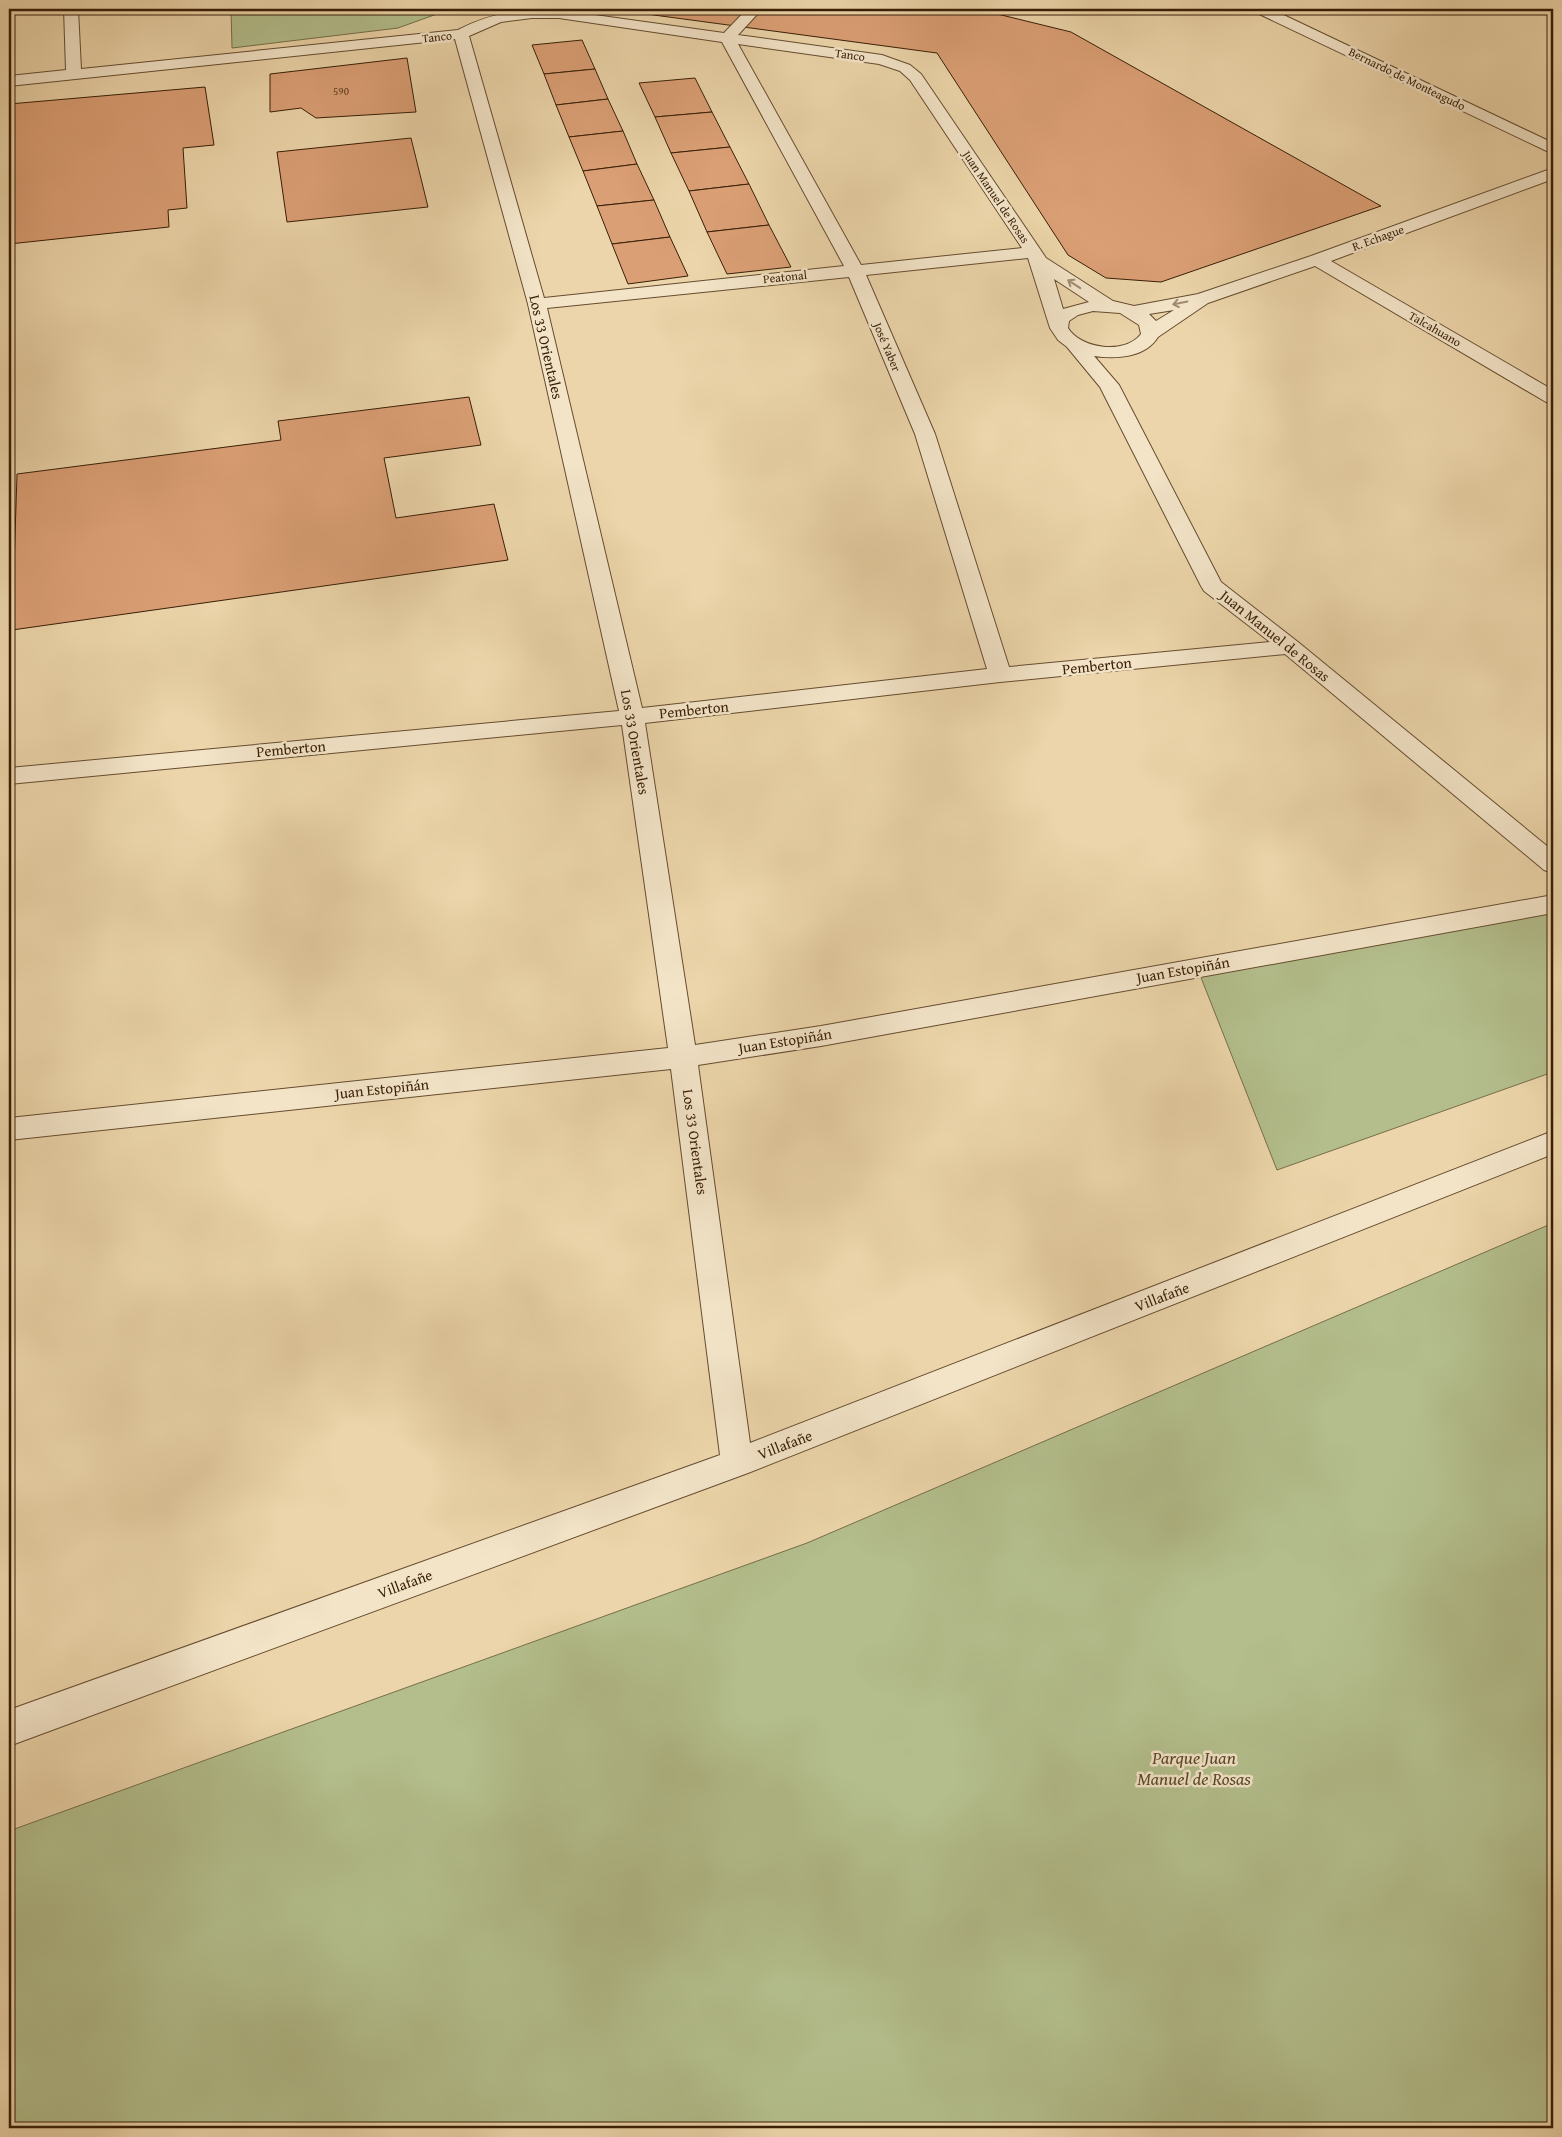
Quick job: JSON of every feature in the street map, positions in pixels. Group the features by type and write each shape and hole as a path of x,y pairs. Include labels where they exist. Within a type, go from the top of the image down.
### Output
{"street":[{"path":"71,9 74,74"},
{"path":"727,38 754,9"},
{"name":"Bernardo de Monteagudo","path":"1260,9 1553,149"},
{"name":"Tanco","path":"9,81 461,34 476,26 504,16 536,13 559,14 882,60 905,68 916,77"},
{"name":"Los 33 Orientales","path":"461,34 537,304 632,717 683,1056 737,1463"},
{"name":"José Yaber","path":"727,38 854,270 925,434 1000,675"},
{"name":"Juan Manuel de Rosas","path":"916,77 1036,257 1059,325 1059,332 1065,339 1075,345 1109,385 1212,586 1290,647 1553,864"},
{"name":"R. Echague","path":"1132,312 1202,299 1317,260 1553,173"},
{"path":"1036,257 1108,306"},
{"name":"Peatonal","path":"537,304 854,270 1036,257"},
{"name":"Talcahuano","path":"1317,260 1553,398"},
{"name":"R. Echague","path":"1148,338 1202,299"},
{"path":"1059,325 1062,318 1069,312 1093,306 1108,306 1132,312 1143,318 1150,325 1148,338 1109,385"},
{"path":"1075,345 1089,350 1104,352 1135,348 1148,338"},
{"name":"Pemberton","path":"9,776 632,717 1000,675 1290,647"},
{"name":"Juan Estopiñán","path":"9,1129 683,1056 821,1036 1553,904"},
{"name":"Villafañe","path":"9,1728 737,1463 1553,1142"}],"green space":[{"path":"231,9 448,10 398,28 232,48"},
{"path":"1553,913 1553,1072 1277,1170 1198,970"},
{"name":"Parque Juan Manuel de Rosas","path":"1553,1223 1553,2128 9,2128 9,1831 807,1543"}],"building":[{"path":"609,9 977,9 1071,32 1381,206 1161,282 1106,278 1068,255 937,53"},
{"path":"582,40 595,69 544,74 532,45"},
{"path":"407,58 416,112 316,118 301,108 270,112 270,74"},
{"path":"595,69 608,99 556,105 544,74"},
{"path":"695,78 712,112 655,117 639,83"},
{"path":"205,87 214,145 183,148 187,208 168,210 169,227 9,244 9,104"},
{"path":"608,99 623,131 569,137 556,105"},
{"path":"712,112 730,147 671,153 655,117"},
{"path":"623,131 637,164 583,171 569,137"},
{"path":"411,138 428,207 287,222 277,152"},
{"path":"730,147 749,184 689,191 671,153"},
{"path":"637,164 654,200 597,206 583,171"},
{"path":"749,184 769,225 707,232 689,191"},
{"path":"654,200 670,237 612,244 597,206"},
{"path":"769,225 791,267 727,274 707,232"},
{"path":"670,237 688,276 628,284 612,244"},
{"path":"469,397 481,445 384,458 396,518 494,504 508,560 12,630 17,474 281,440 278,421"}]}
